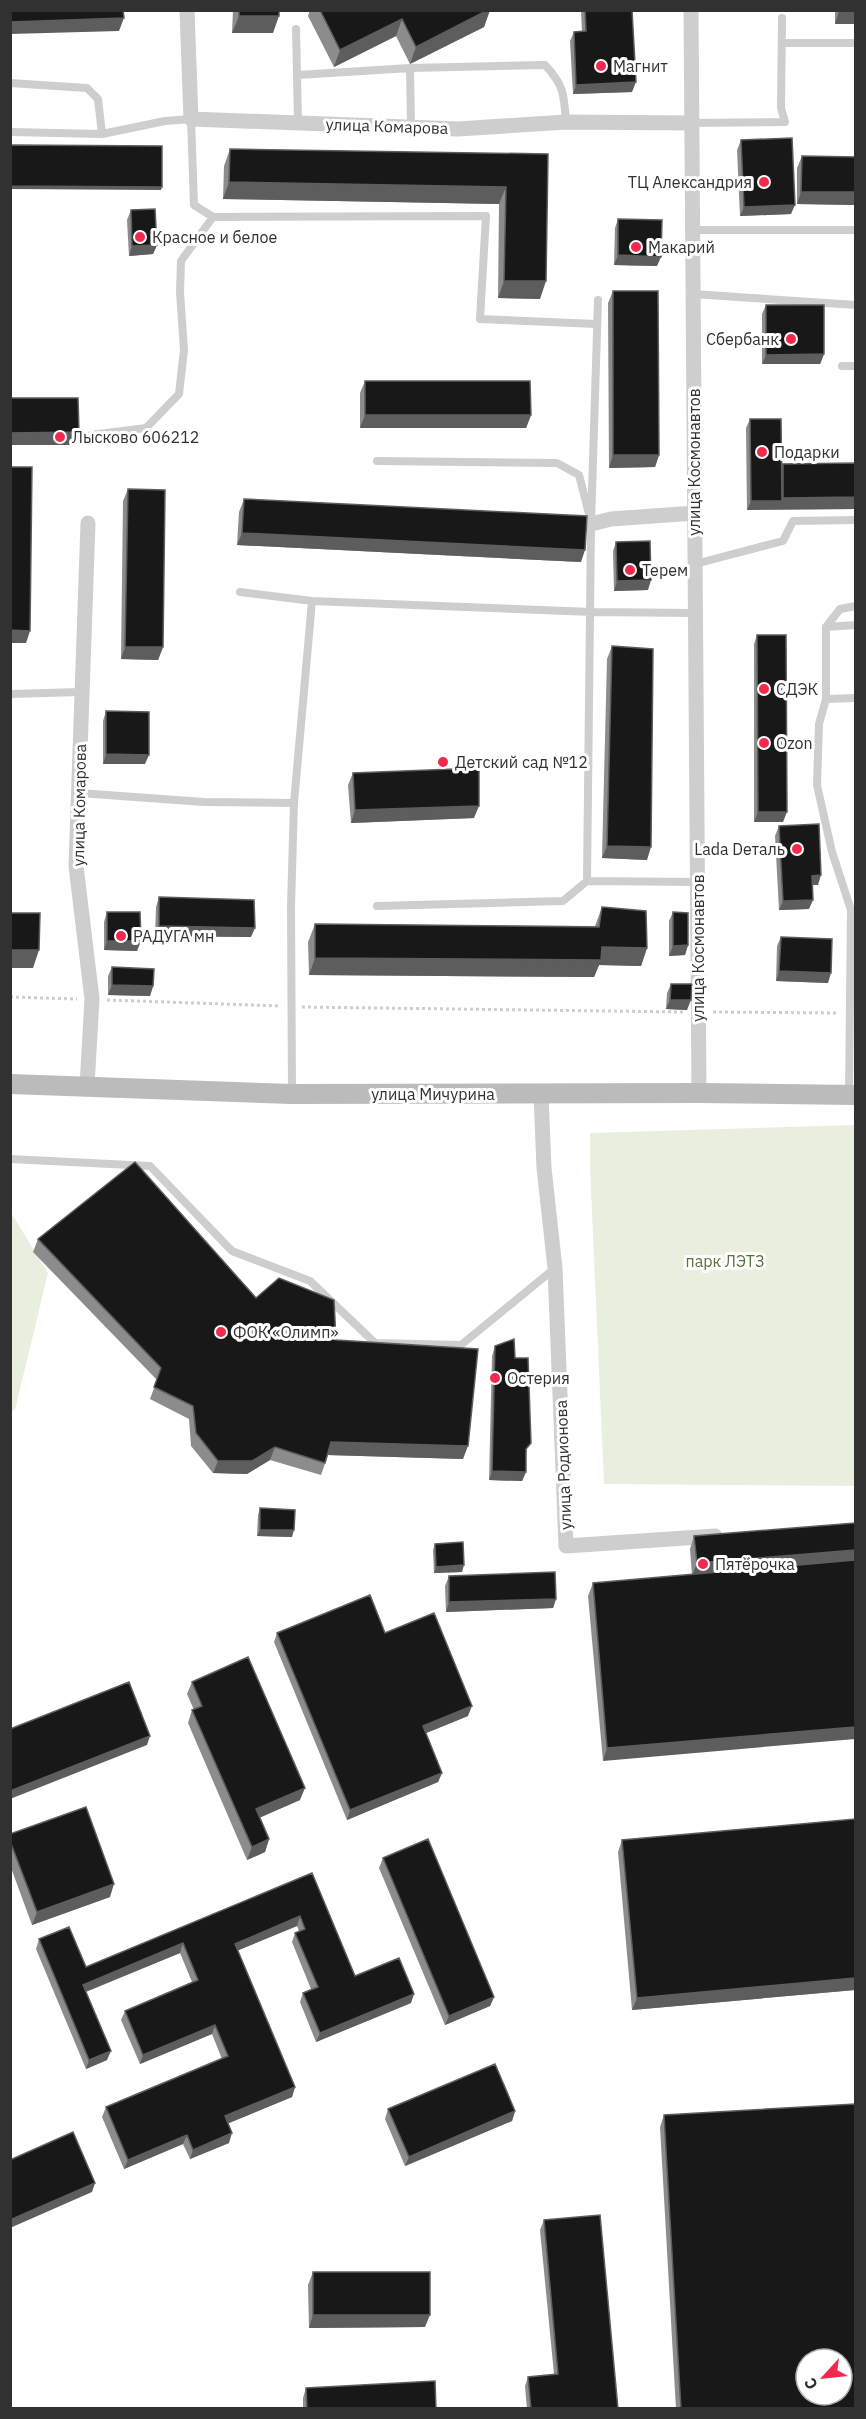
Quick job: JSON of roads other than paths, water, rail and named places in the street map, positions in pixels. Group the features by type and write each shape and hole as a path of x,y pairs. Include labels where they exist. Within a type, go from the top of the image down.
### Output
{"main road":[{"name":"улица Мичурина","path":"10,1084 292,1094 852,1095"}],"street":[{"path":"187,10 191,119"},
{"name":"улица Космонавтов","path":"691,10 699,1093"},
{"name":"улица Комарова","path":"191,119 458,129 566,122 692,123"},
{"path":"591,524 611,519 695,513"},
{"name":"улица Комарова","path":"87,1086 92,999 76,866 88,523"},
{"name":"улица Родионова","path":"541,1094 544,1168 555,1268 566,1546 728,1534"}],"lane":[{"path":"692,123 785,122 781,108 782,18"},
{"path":"296,29 298,122"},
{"path":"783,43 855,43"},
{"path":"298,75 410,68 545,65 558,78 563,89 566,122"},
{"path":"410,68 411,126"},
{"path":"10,83 87,88 98,99 102,134"},
{"path":"10,132 102,134 165,121 191,119 194,205 213,217 486,216 480,318 596,324"},
{"path":"91,435 146,428 178,394 184,350 180,291 181,261 213,217"},
{"path":"692,230 855,230"},
{"path":"693,294 855,305"},
{"path":"587,881 592,612 591,524 598,300"},
{"path":"842,366 855,366"},
{"path":"377,461 557,463 579,475 591,524"},
{"path":"695,564 783,541 793,521 855,520"},
{"path":"240,592 312,601 592,612 695,613"},
{"path":"292,1094 291,906 294,803 312,601"},
{"path":"852,1095 851,910 832,852 818,785 819,724 826,699 826,627 840,609 855,606"},
{"path":"826,627 855,625"},
{"path":"10,694 81,692"},
{"path":"826,699 855,698"},
{"path":"79,793 204,802 294,803"},
{"path":"377,906 563,901 587,881 698,882"},
{"path":"10,1159 150,1166 232,1251 310,1281 375,1343 461,1345 555,1268"}],"place":[{"name":"Магнит","path":"601,66"},
{"name":"ТЦ Александрия","path":"764,182"},
{"name":"Красное и белое","path":"140,237"},
{"name":"Макарий","path":"636,247"},
{"name":"Сбербанк","path":"791,339"},
{"name":"Лысково 606212","path":"60,437"},
{"name":"Подарки","path":"762,452"},
{"name":"Терем","path":"630,570"},
{"name":"СДЭК","path":"764,689"},
{"name":"Ozon","path":"764,743"},
{"name":"Детский сад №12","path":"443,762"},
{"name":"Lada Dеталь","path":"797,849"},
{"name":"РАДУГА мн","path":"121,936"},
{"name":"ФОК «Олимп»","path":"221,1332"},
{"name":"Остерия","path":"495,1378"},
{"name":"Пятёрочка","path":"703,1564"}],"park label":[{"name":"парк ЛЭТЗ","path":"725,1261"}]}
